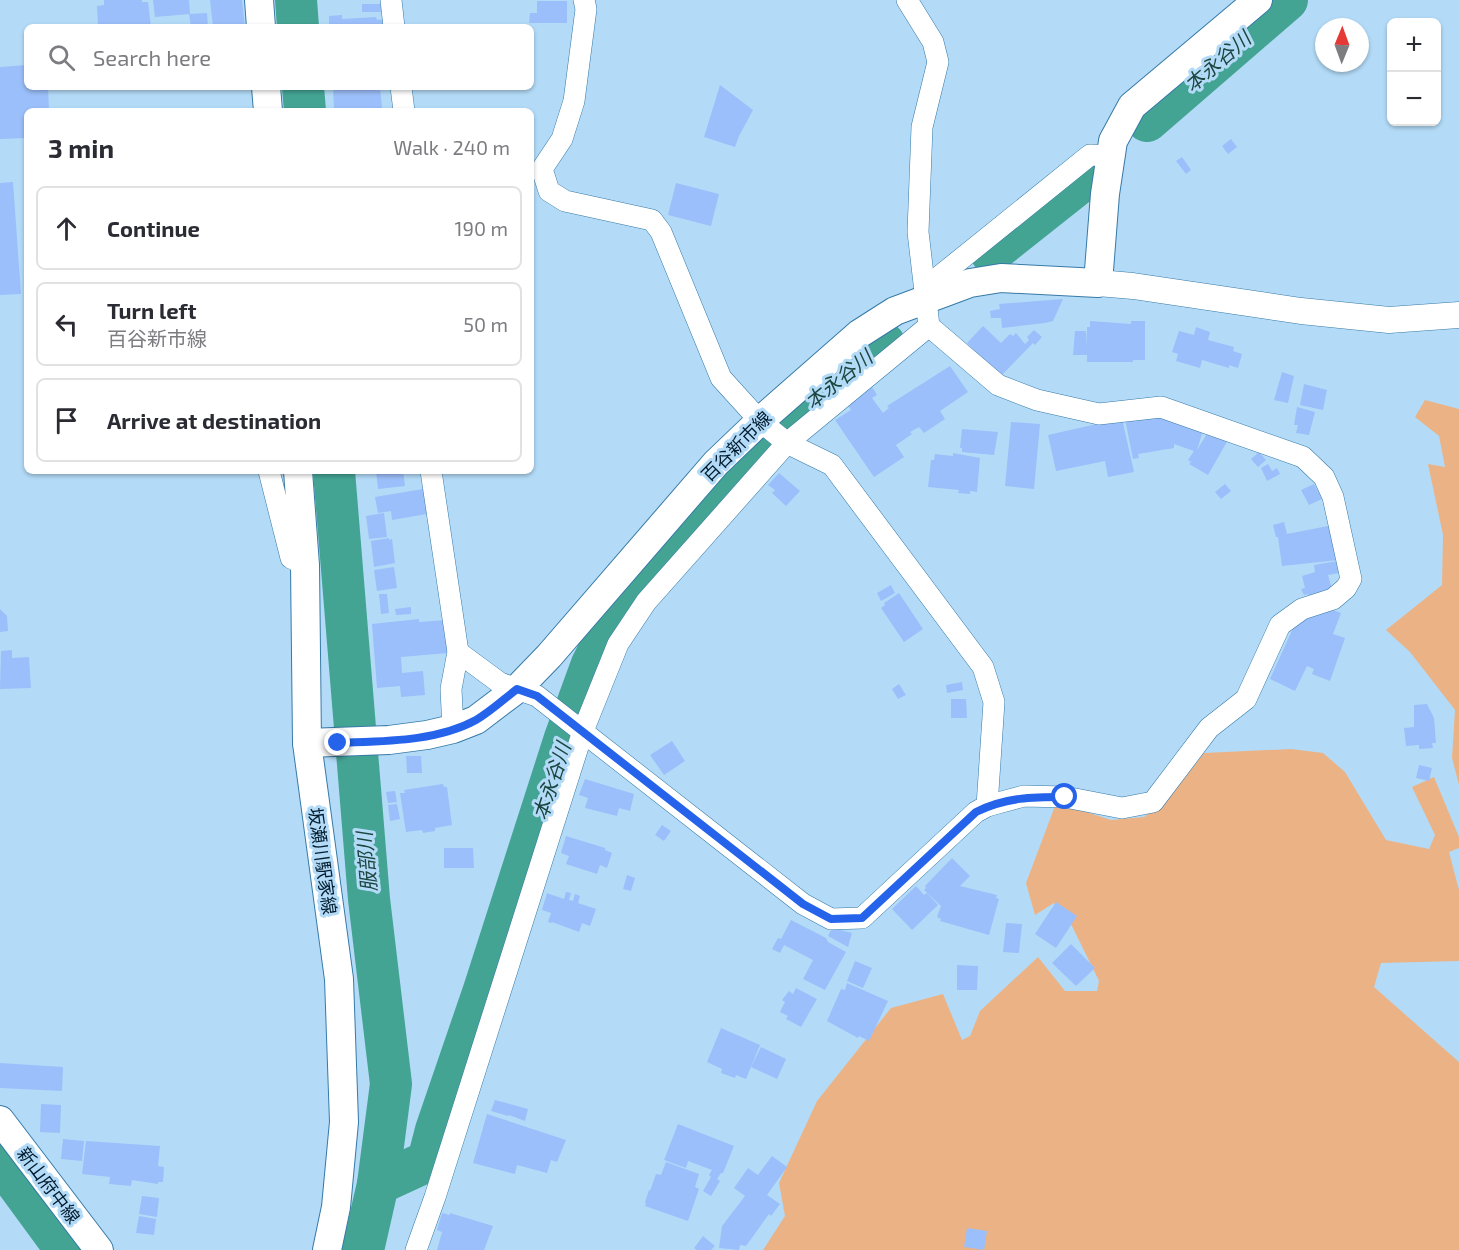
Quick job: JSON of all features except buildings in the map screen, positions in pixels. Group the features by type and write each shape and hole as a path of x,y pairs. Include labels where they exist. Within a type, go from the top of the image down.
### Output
{"main road":[{"path":"259,0 261,24"},
{"path":"1098,283 1105,194 1113,141 1132,106 1258,0"},
{"path":"266,90 268,108"},
{"name":"百谷新市線","path":"308,743 389,740 453,729 476,720 527,692 549,656 716,463 859,334 896,311 927,304 970,283 1001,278 1098,283"},
{"name":"坂瀬川駅家線","path":"298,474 305,565 308,743 339,990 344,1122 336,1207 327,1250"},
{"name":"新山府中線","path":"0,1120 99,1250"}],"street":[{"path":"391,0 394,24"},
{"path":"584,0 586,9 574,100 561,139 542,169 549,191 565,201 652,220 661,232 721,378 760,421 787,443 832,465 983,667 993,702 987,806"},
{"path":"458,652 500,683 527,692 583,731 803,904 831,919 862,918 976,812 987,806 1024,796 1065,797 1122,808 1153,802 1209,728 1246,699 1280,625 1302,609 1333,599 1346,588 1351,579 1333,497 1324,477 1303,457 1161,407 1099,414 1037,400 998,385 927,304 918,232 922,128 938,62 933,42 908,0"},
{"path":"401,90 404,108"},
{"path":"416,1250 435,1197 583,731 618,644 646,602 787,443 927,304 1090,155 1111,156"},
{"path":"1098,283 1302,311 1389,320 1459,315"},
{"path":"270,474 291,558 305,565"},
{"path":"431,474 458,652 451,689 453,729"}],"shaded area":[{"path":"1425,400 1459,409 1459,785 1452,758 1455,710 1410,652 1386,630 1442,585 1443,535 1428,464 1445,467 1439,436 1415,417"},
{"path":"1291,749 1323,753 1345,772 1386,840 1429,849 1435,835 1412,787 1434,777 1459,837 1459,848 1449,852 1459,890 1459,961 1381,963 1374,987 1459,1062 1459,1250 763,1250 785,1216 779,1183 817,1101 891,1008 943,994 962,1040 970,1036 980,1011 1038,957 1065,991 1097,991 1099,981 1070,922 1054,903 1035,915 1026,883 1055,806 1077,809 1111,820 1144,817 1168,799 1204,753"}],"waterway":[{"name":"服部川","path":"296,0 298,24"},
{"name":"本永谷川","path":"1147,121 1287,0"},
{"name":"服部川","path":"303,90 305,108"},
{"name":"本永谷川","path":"991,253 1083,180"},
{"name":"本永谷川","path":"378,1184 428,1161 436,1130 484,990 565,738 592,664 627,596 789,418 884,343"},
{"name":"服部川","path":"334,474 369,899 391,1084 378,1184 363,1250"},
{"path":"0,1160 66,1250"}],"route":[{"path":"338,743 389,740 453,729 476,720 517,689 537,696 803,904 831,919 862,918 976,812 987,806 1024,796 1065,797"}]}
